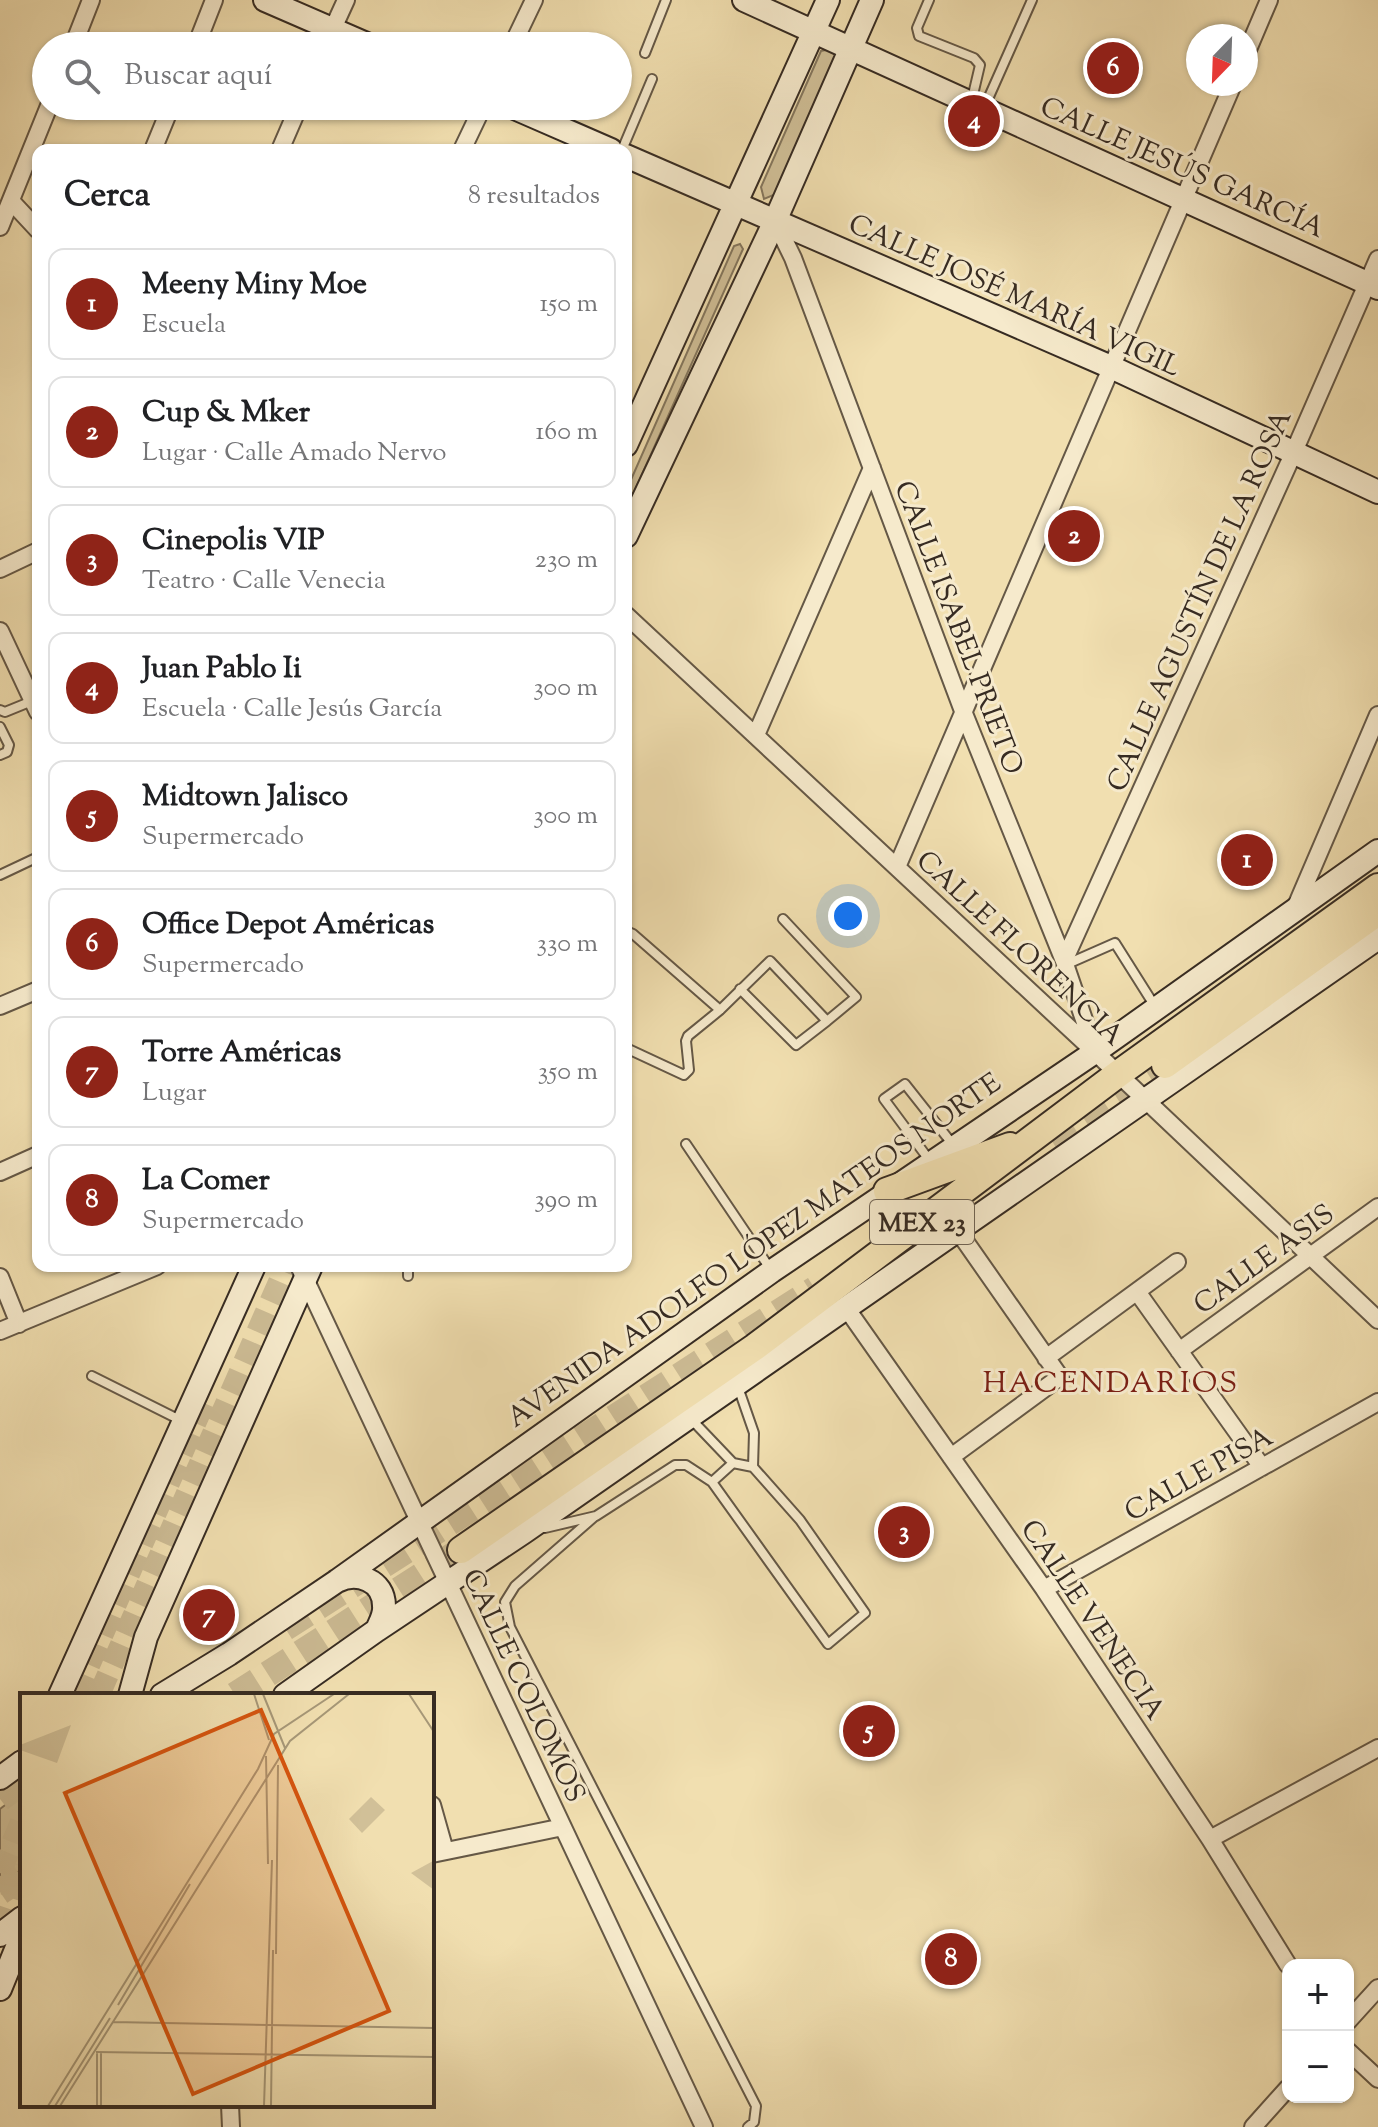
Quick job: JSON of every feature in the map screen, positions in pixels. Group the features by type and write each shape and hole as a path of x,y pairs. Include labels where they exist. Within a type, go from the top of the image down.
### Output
{"main road":[{"path":"265,0 319,32"},
{"name":"CALLE JESÚS GARCÍA","path":"744,0 1373,286"},
{"path":"632,432 828,0"},
{"path":"632,523 775,221 872,0"},
{"path":"542,120 597,144"},
{"name":"CALLE JOSÉ MARÍA VIGIL","path":"632,159 1111,367 1378,492"},
{"name":"AVENIDA ADOLFO LÓPEZ MATEOS NORTE","path":"165,1693 337,1581 772,1271 1095,1052 1378,851"},
{"name":"MEX 23","path":"461,1550 755,1347 1118,1074 1378,887"},
{"path":"1165,1065 1378,912"},
{"path":"288,1693 690,1418 1378,938"},
{"path":"887,1191 1036,1137"},
{"path":"61,1693 251,1272"},
{"path":"131,1693 146,1637 304,1272"},
{"path":"337,1581 352,1576 375,1584 384,1607 377,1630"},
{"path":"0,1778 20,1763"},
{"path":"0,1935 20,1920"},
{"path":"0,1989 20,1940"}],"street":[{"path":"78,32 91,0"},
{"path":"201,32 214,0"},
{"path":"332,32 346,0"},
{"path":"519,32 534,0"},
{"path":"1258,26 1269,0"},
{"path":"897,867 1228,96"},
{"path":"0,227 6,197 42,120"},
{"path":"155,144 165,120"},
{"path":"283,144 293,120"},
{"path":"465,144 476,120"},
{"path":"6,197 32,224"},
{"name":"CALLE ISABEL PRIETO","path":"775,221 793,258 963,711 1064,963 1095,1052"},
{"name":"CALLE AGUSTÍN DE LA ROSA","path":"1064,963 1293,454 1373,286 1378,259"},
{"path":"756,735 872,468"},
{"path":"0,569 32,554"},
{"name":"CALLE FLORENCIA","path":"632,621 1378,1320"},
{"path":"0,631 32,700"},
{"path":"1293,913 1378,715"},
{"path":"0,1006 32,993"},
{"path":"0,1172 32,1158"},
{"name":"CALLE ASIS","path":"1179,1351 1378,1207"},
{"path":"951,1457 1060,1377 958,1231"},
{"path":"1046,1358 1177,1262"},
{"path":"0,1331 143,1272"},
{"name":"CALLE COLOMOS","path":"306,1272 704,2127"},
{"path":"0,1277 19,1324"},
{"path":"1138,1293 1262,1467"},
{"name":"CALLE VENECIA","path":"847,1309 1044,1589 1210,1839 1284,1959"},
{"name":"CALLE PISA","path":"1044,1589 1378,1402"},
{"path":"1210,1839 1378,1748"},
{"path":"434,1821 438,1853 563,1827"},
{"path":"1354,2014 1378,1988"},
{"path":"1354,2057 1378,2079"},
{"path":"1253,2127 1282,2095"},
{"path":"230,2107 231,2127"}],"lane":[{"path":"645,53 666,0"},
{"path":"929,0 917,28 919,36 974,58 980,65 977,106"},
{"path":"977,106 1032,0"},
{"path":"625,144 652,79"},
{"path":"0,720 3,711 32,706"},
{"path":"0,727 9,745 7,752 0,755"},
{"path":"0,875 32,860"},
{"path":"740,989 796,1045 856,997 783,919"},
{"path":"632,934 720,1010"},
{"path":"1064,963 1115,943 1157,1009"},
{"path":"632,1051 684,1075 689,1070 688,1036 720,1010 770,961 827,1021"},
{"path":"931,1162 884,1099 905,1084 955,1146"},
{"path":"686,1144 772,1271"},
{"path":"92,1376 184,1422"},
{"path":"737,1385 754,1433 753,1467"},
{"path":"690,1418 733,1463 753,1467 800,1520 865,1613 828,1644 712,1482 686,1465 675,1465 596,1516 515,1586 505,1602 510,1627 756,2106 754,2122 748,2127"},
{"path":"712,1482 733,1463"},
{"path":"524,1532 596,1516"}],"shaded area":[{"path":"831,49 836,57 776,194 764,199 761,187 821,51"},
{"path":"740,244 743,249 632,497 632,477 734,246"},
{"path":"20,1794 20,1870 0,1885 0,1809"}],"tunnel":[{"path":"1050,1138 1165,1065"},
{"path":"100,1693 283,1272"},
{"path":"285,1628 815,1289"},
{"path":"77,1693 204,1403"},
{"path":"238,1693 461,1550"},
{"path":"0,1799 20,1784"},
{"path":"0,1873 20,1824"},
{"path":"0,1929 20,1872"},
{"path":"0,1892 20,1878"}],"place":[{"name":"Office Depot Américas","path":"1113,68"},
{"name":"Juan Pablo Ii","path":"974,121"},
{"name":"Cup & Mker","path":"1074,536"},
{"name":"Meeny Miny Moe","path":"1247,860"},
{"name":"Cinepolis VIP","path":"904,1532"},
{"name":"Torre Américas","path":"209,1615"},
{"name":"Midtown Jalisco","path":"869,1731"},
{"name":"La Comer","path":"951,1959"}],"district":[{"name":"HACENDARIOS","path":"1111,1382"}]}
